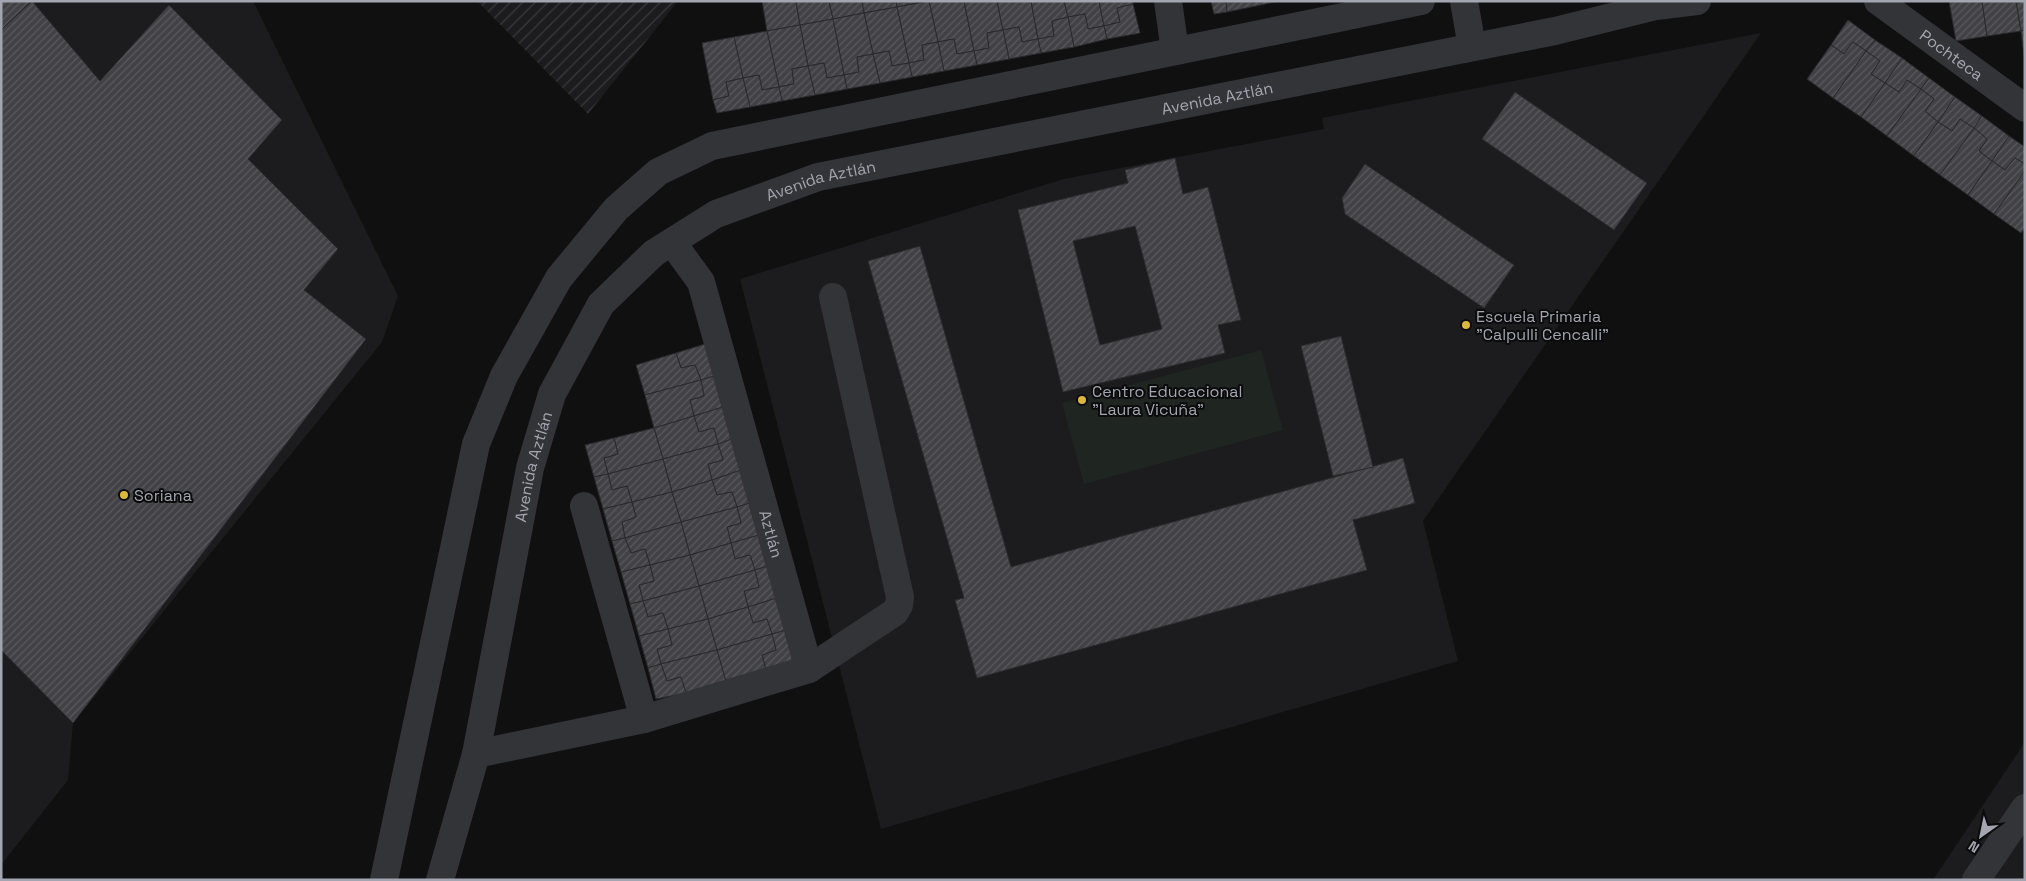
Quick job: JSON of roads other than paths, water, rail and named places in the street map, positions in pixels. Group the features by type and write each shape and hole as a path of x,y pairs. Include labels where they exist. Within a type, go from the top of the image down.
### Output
{"street":[{"path":"1168,1 1175,51"},
{"path":"384,880 476,444 504,376 559,278 616,209 658,172 712,146 1421,1"},
{"path":"1464,1 1472,47"},
{"path":"1656,4 1697,1"},
{"name":"Pochteca","path":"1878,1 2025,108"},
{"name":"Avenida Aztlán","path":"440,880 476,754 530,468 552,394 601,304 654,253 716,214 818,177 1554,31 1656,4"},
{"name":"Aztlán","path":"672,242 701,282 809,668"},
{"path":"476,754 644,719 809,668 894,612 899,605 900,597 833,297"},
{"path":"584,506 644,719"},
{"path":"1976,880 2025,808"}],"place":[{"name":"Escuela Primaria \"Calpulli Cencalli\"","path":"1466,325"},
{"name":"Centro Educacional \"Laura Vicuña\"","path":"1082,400"},
{"name":"Soriana","path":"124,495"}]}
